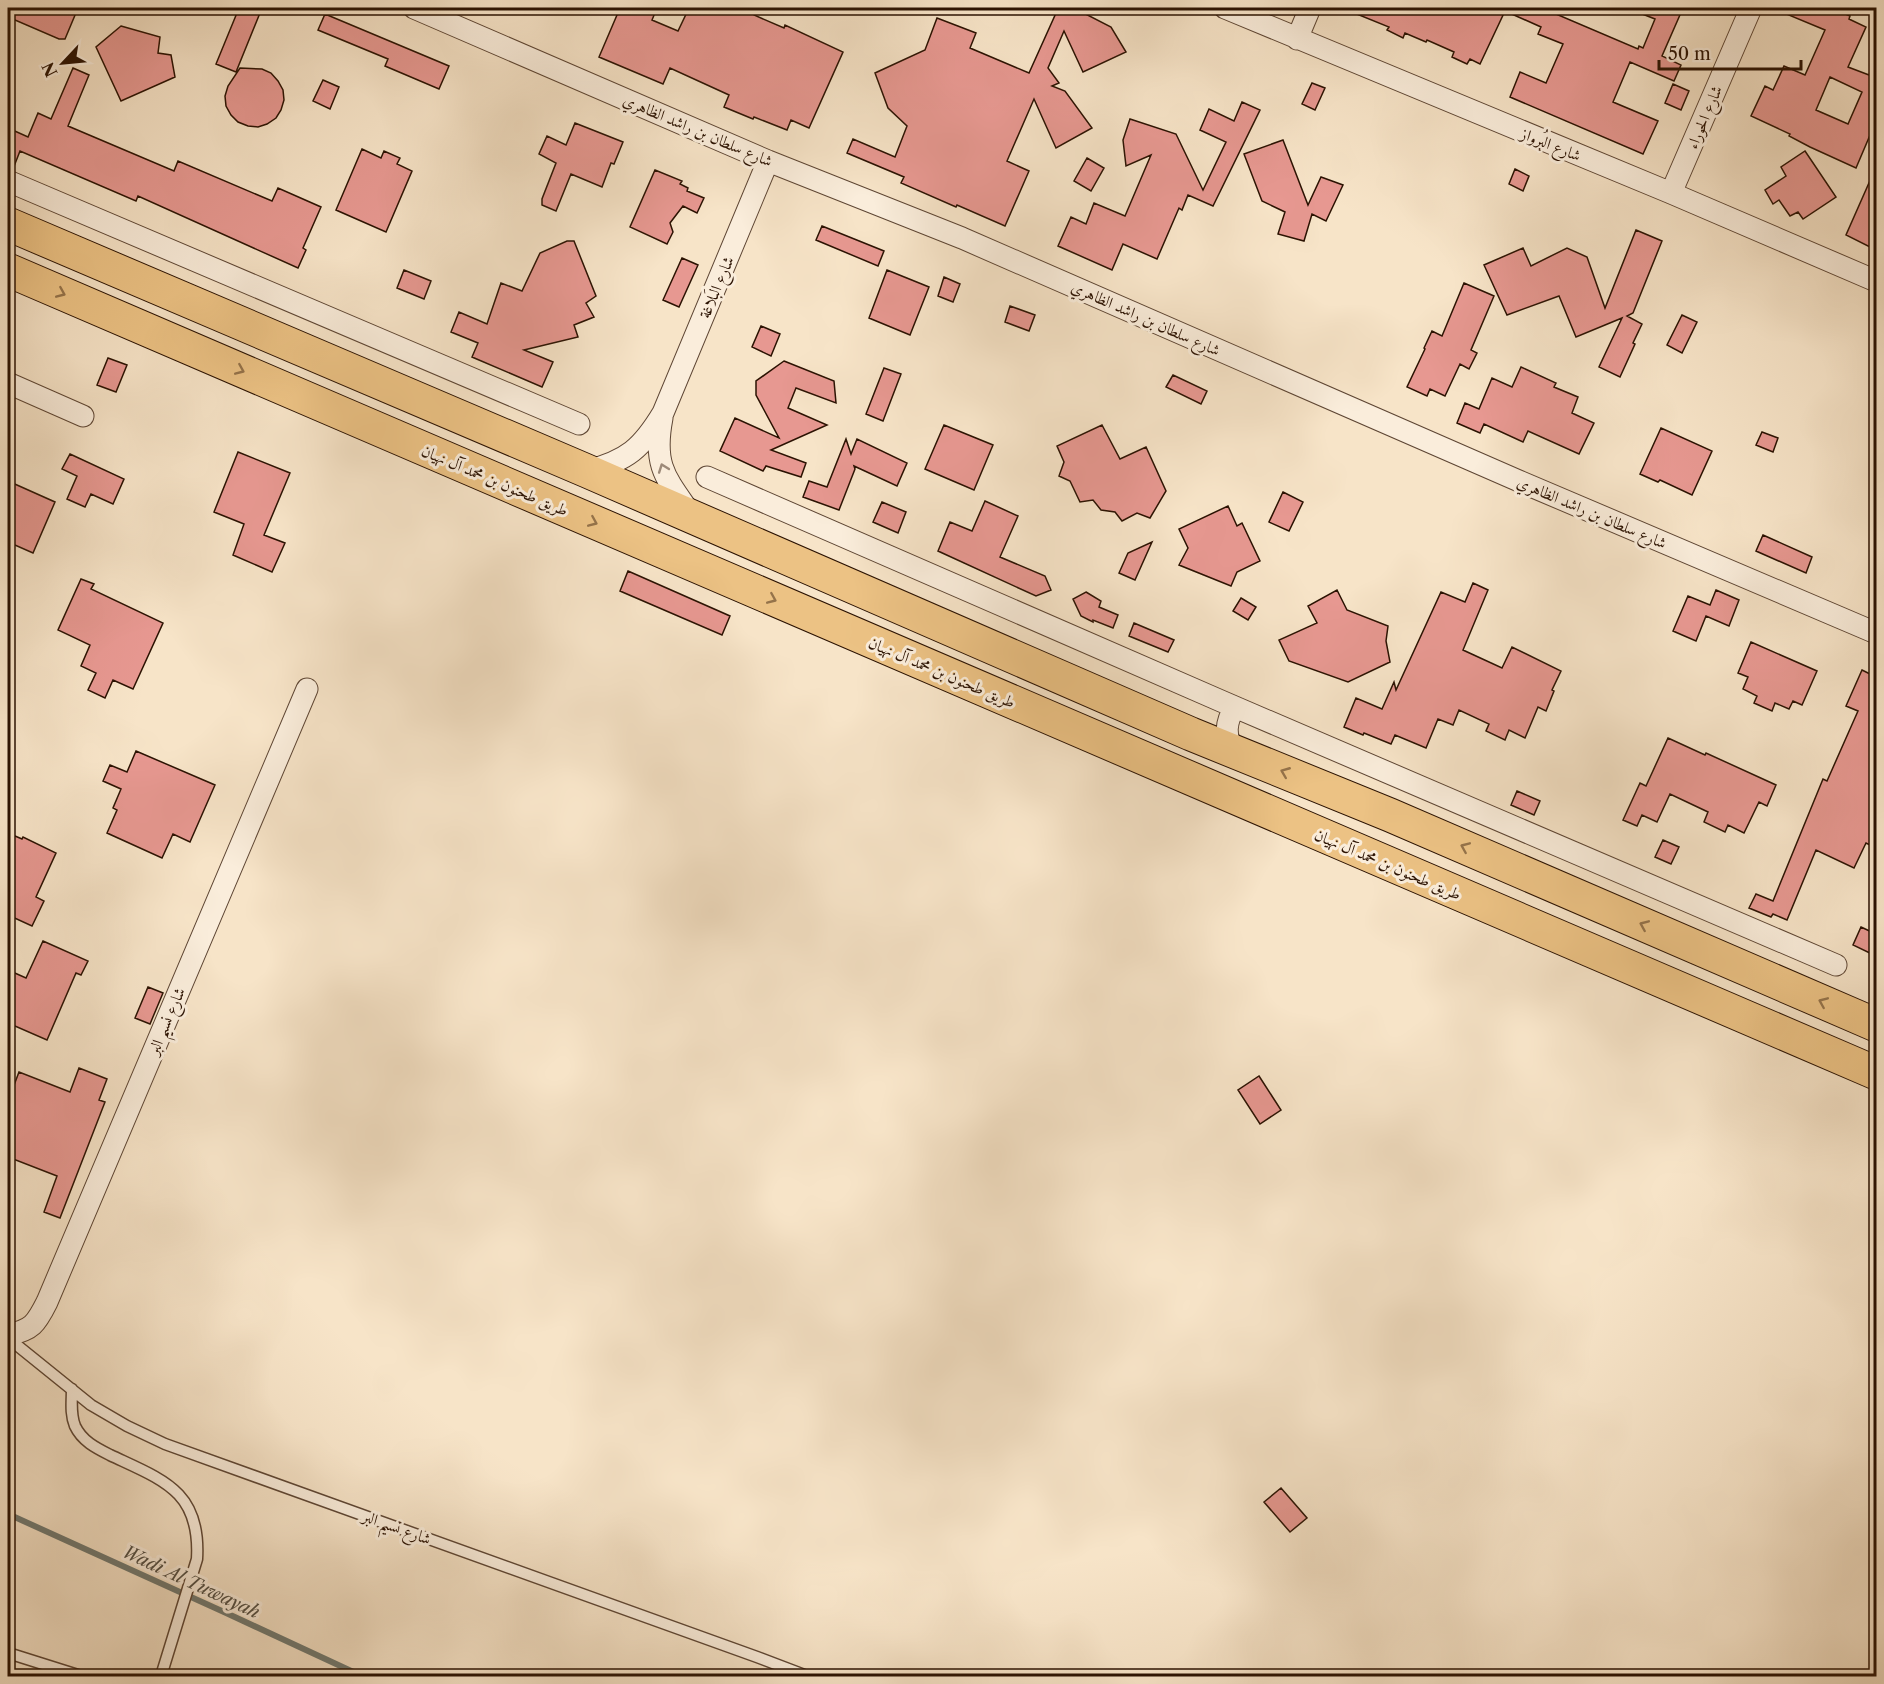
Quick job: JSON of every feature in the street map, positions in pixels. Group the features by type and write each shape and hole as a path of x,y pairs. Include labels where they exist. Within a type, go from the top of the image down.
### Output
{"main road":[{"path":"8,224 692,516 1191,734 1390,815 1872,1020"},
{"name":"طريق طحنون بن محمد آل نهيان","path":"8,270 1876,1073"},
{"path":"1141,757 1171,760 1202,767 1362,832 1376,830 1390,815"}],"street":[{"name":"شارع سلطان بن راشد الظاهري","path":"414,8 768,161 962,238 1519,481 1876,633"},
{"name":"شارع البُرواز","path":"1225,8 1671,193 1876,281"},
{"path":"1297,39 1310,8"},
{"name":"شارع الحوراء","path":"1671,193 1751,8"},
{"name":"شارع البَلاغة","path":"587,471 617,461 642,445 663,414 768,161"},
{"path":"8,181 579,424"},
{"path":"8,383 83,416"},
{"name":"شارع البَلاغة","path":"663,414 658,443 661,463 668,482 692,516"},
{"path":"707,477 1836,965"},
{"name":"شارع نسيم البر","path":"8,1336 22,1332 38,1320 47,1302 307,689"},
{"path":"1191,734 1211,722 1228,704"},
{"path":"1228,704 1229,717 1226,729 1233,751"}],"lane":[{"name":"شارع نسيم البر","path":"8,1336 91,1405 165,1444 807,1677"},
{"path":"72,1389 71,1412 82,1437 93,1446 165,1482 184,1499 191,1514 197,1537 197,1559 161,1677"},
{"path":"8,1653 81,1677"}],"building":[{"path":"8,8 78,8 65,39 59,39 8,17"},
{"path":"239,8 262,8 236,72 216,64"},
{"path":"620,8 657,8 652,20 678,31 689,8 750,8 754,15 784,28 785,25 843,52 809,128 791,120 787,130 724,107 729,95 670,68 663,84 599,57"},
{"path":"1053,8 1074,8 1111,27 1126,52 1083,72 1064,31 1048,68 1059,83 1052,86 1065,91 1092,128 1056,148 1034,99 1007,161 1029,171 1005,226 901,183 904,177 847,153 853,139 895,157 907,126 888,108 875,73 925,50 937,18 976,33 970,48 1029,73 1056,13"},
{"path":"1342,8 1542,8 1638,49 1639,46 1643,48 1655,19 1627,8 1683,8 1662,56 1681,65 1674,81 1630,62 1613,102 1658,121 1643,154 1510,97 1520,72 1546,83 1563,44 1538,34 1541,27 1505,11 1480,64 1470,59 1467,64 1452,57 1454,52 1405,33 1403,38 1387,30 1389,27"},
{"path":"1772,8 1832,8 1866,27 1848,67 1869,75 1876,57 1876,121 1856,168 1751,116 1765,86 1773,90 1784,66 1805,75 1825,30","holes":["1830,77 1862,92 1848,124 1816,110"]},
{"path":"325,14 449,66 439,89 385,66 388,59 318,30"},
{"path":"121,26 160,37 158,53 171,55 175,77 121,101 96,47"},
{"path":"73,68 89,75 68,126 174,171 178,161 272,201 278,188 321,207 303,248 306,250 298,268 138,196 136,201 20,151 13,169 8,168 8,128 28,137 38,113 51,119"},
{"path":"240,68 262,69 271,73 283,90 284,100 281,110 276,118 267,124 258,127 238,122 226,106 225,96 228,86"},
{"path":"323,80 339,87 330,109 313,101"},
{"path":"1312,83 1325,88 1315,110 1302,104"},
{"path":"1673,84 1689,91 1681,110 1665,103"},
{"path":"1242,102 1260,110 1213,206 1188,195 1182,210 1179,208 1157,259 1123,244 1112,270 1058,246 1071,217 1086,224 1094,203 1125,216 1151,155 1126,166 1123,140 1130,119 1176,134 1203,190 1226,142 1200,130 1209,109 1234,121"},
{"path":"575,123 623,142 614,164 611,163 602,187 571,174 556,211 542,205 542,199 556,163 539,154 547,136 566,145"},
{"path":"1283,140 1308,205 1321,177 1343,185 1326,221 1312,214 1304,241 1278,234 1285,212 1262,201 1244,154"},
{"path":"362,149 381,158 384,151 400,158 397,164 412,171 386,232 336,210"},
{"path":"1805,151 1836,197 1803,219 1798,212 1790,216 1779,200 1773,204 1765,190 1786,176 1781,167"},
{"path":"1087,158 1104,168 1091,191 1074,181"},
{"path":"1876,167 1876,250 1846,235"},
{"path":"1515,169 1529,176 1523,191 1509,184"},
{"path":"655,170 682,181 680,184 688,188 687,191 704,198 697,213 683,206 670,223 673,232 667,244 630,227"},
{"path":"822,226 884,251 878,266 816,240"},
{"path":"1636,230 1662,241 1633,313 1627,316 1642,324 1620,377 1599,367 1622,318 1576,337 1559,296 1507,315 1484,265 1523,248 1531,266 1567,248 1587,257 1605,308"},
{"path":"567,241 574,241 596,296 586,303 594,317 574,325 578,337 524,350 553,362 542,387 472,357 478,343 451,332 459,312 487,324 501,283 522,291 540,253"},
{"path":"682,258 698,265 679,307 663,300"},
{"path":"404,270 431,281 424,299 397,288"},
{"path":"887,270 929,287 910,335 869,318"},
{"path":"944,277 960,284 953,302 938,296"},
{"path":"1464,283 1494,296 1471,350 1477,353 1469,369 1460,364 1445,396 1430,389 1427,396 1407,387 1432,331 1442,336"},
{"path":"1010,306 1035,315 1029,331 1005,322"},
{"path":"1682,315 1697,322 1682,353 1667,345"},
{"path":"761,326 780,334 771,356 752,347"},
{"path":"108,358 127,365 116,392 97,385"},
{"path":"784,361 834,381 836,403 796,388 788,408 827,425 771,450 806,463 801,477 766,466 763,471 720,451 735,418 779,438 756,395 756,381"},
{"path":"1521,367 1556,383 1554,387 1578,397 1572,413 1594,423 1579,454 1528,431 1523,442 1484,424 1480,433 1457,423 1465,403 1479,409 1492,378 1512,387"},
{"path":"884,368 901,374 883,421 866,414"},
{"path":"1173,375 1207,391 1201,404 1166,387"},
{"path":"944,425 993,445 974,490 925,469"},
{"path":"1102,425 1120,459 1146,447 1166,491 1150,518 1137,513 1122,521 1115,512 1101,510 1093,500 1080,502 1070,481 1059,476 1064,462 1057,446"},
{"path":"1661,428 1712,451 1692,495 1660,480 1658,482 1640,474"},
{"path":"1762,432 1778,438 1773,452 1756,445"},
{"path":"846,439 851,454 857,439 907,463 897,486 854,466 855,469 839,510 803,497 809,481 827,487"},
{"path":"238,452 290,473 264,535 285,543 272,572 233,555 244,524 214,512"},
{"path":"70,454 124,479 113,504 91,494 85,507 67,499 77,476 62,469"},
{"path":"8,481 55,502 33,553 8,542"},
{"path":"1283,492 1303,502 1289,531 1269,522"},
{"path":"985,501 1018,516 1000,557 1045,576 1051,590 1036,596 938,551 950,522 972,531"},
{"path":"882,502 906,512 898,533 873,522"},
{"path":"1228,506 1237,526 1242,523 1260,561 1237,572 1231,586 1179,565 1188,548 1179,529"},
{"path":"1763,535 1812,557 1806,573 1756,551"},
{"path":"1152,542 1135,580 1119,573 1128,553"},
{"path":"628,571 730,616 722,635 620,591"},
{"path":"81,579 94,584 91,589 163,623 133,689 113,680 105,698 88,690 96,673 81,666 90,645 58,630"},
{"path":"1473,583 1488,590 1463,650 1502,668 1512,647 1561,671 1546,711 1538,707 1525,738 1509,730 1505,740 1486,731 1489,724 1459,710 1453,725 1438,719 1426,748 1395,735 1391,744 1344,727 1356,698 1382,709 1394,682 1396,690 1441,592 1465,602"},
{"path":"1337,590 1347,610 1388,626 1386,641 1390,662 1348,682 1289,661 1279,640 1317,623 1308,606"},
{"path":"1716,590 1739,600 1729,626 1706,616 1696,641 1673,631 1688,596 1710,605"},
{"path":"1086,592 1101,601 1099,607 1118,615 1113,628 1081,616 1073,599"},
{"path":"1241,598 1256,607 1248,620 1233,611"},
{"path":"1134,623 1174,640 1168,652 1129,636"},
{"path":"1751,642 1817,671 1802,705 1793,701 1789,709 1775,703 1772,711 1754,703 1757,696 1743,689 1748,677 1738,673"},
{"path":"1862,670 1876,677 1876,831 1870,845 1866,843 1854,868 1816,850 1787,920 1773,914 1771,917 1749,908 1756,894 1773,901 1823,779 1827,781 1858,711 1846,706"},
{"path":"1668,738 1776,785 1767,806 1759,802 1744,833 1728,825 1725,832 1704,822 1708,812 1670,794 1657,822 1642,815 1637,826 1623,820 1640,783 1646,786"},
{"path":"136,751 215,785 190,842 173,834 162,858 107,833 117,810 113,808 121,789 103,781 110,765 127,772"},
{"path":"1517,791 1540,801 1534,815 1511,805"},
{"path":"8,833 22,839 23,837 56,853 36,897 44,901 32,926 8,915"},
{"path":"1663,840 1679,847 1671,864 1655,857"},
{"path":"1861,927 1876,934 1876,956 1853,945"},
{"path":"43,941 88,961 81,975 76,973 47,1040 8,1023 8,1012 13,999 8,997 8,970 26,978"},
{"path":"148,987 163,993 150,1024 135,1018"},
{"path":"79,1068 107,1079 99,1100 105,1102 60,1218 44,1212 57,1176 8,1157 8,1101 19,1072 70,1092"},
{"path":"1259,1076 1281,1110 1260,1124 1238,1090"},
{"path":"1281,1488 1307,1518 1290,1532 1264,1502"}],"waterway":[{"name":"Wadi Al Tuwayah","path":"8,1514 362,1676"}]}
